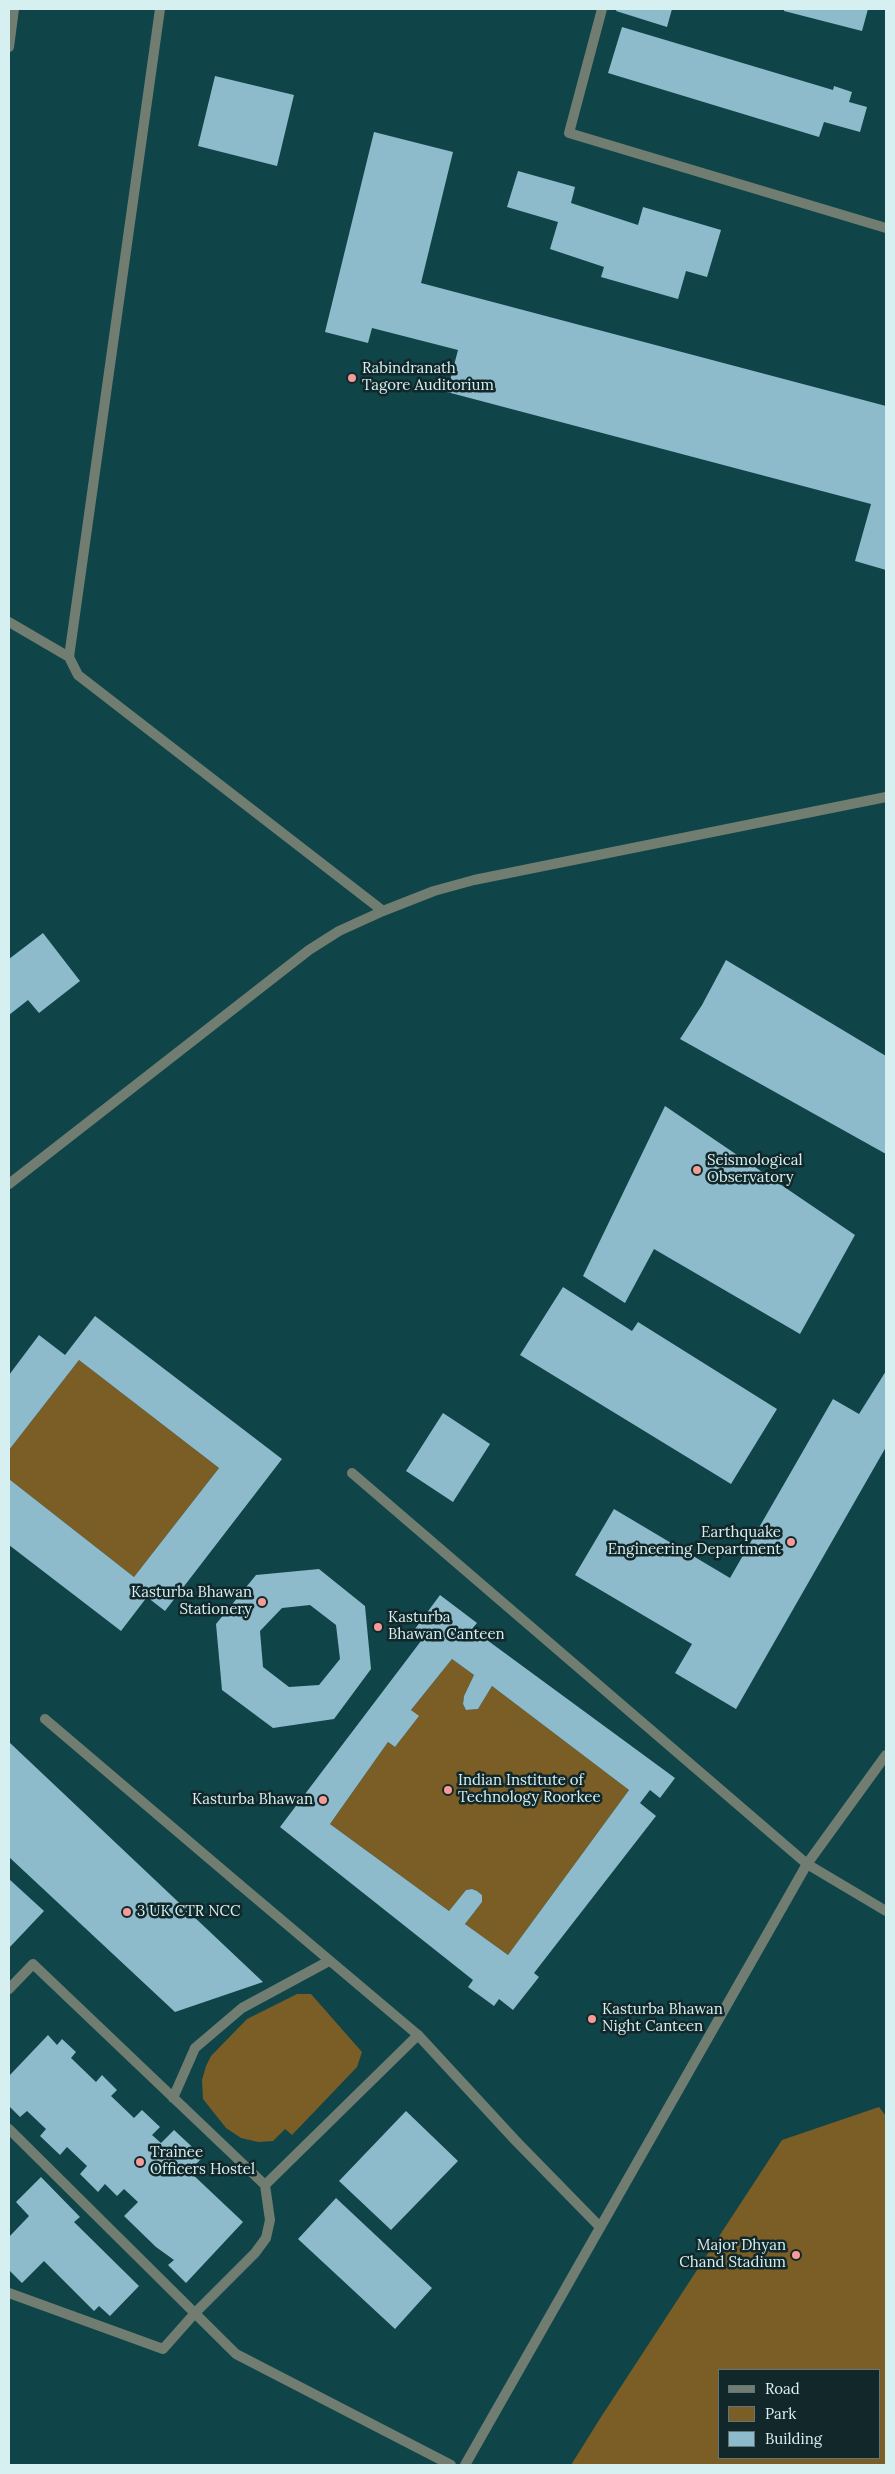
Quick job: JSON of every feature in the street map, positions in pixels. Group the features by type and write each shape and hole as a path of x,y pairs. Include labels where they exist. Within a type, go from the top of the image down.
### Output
{"street":[{"path":"9,47 14,9"},
{"path":"68,657 160,9"},
{"path":"602,9 568,133 886,228"},
{"path":"9,622 68,657 78,675 383,910"},
{"path":"9,1184 309,950 339,930 383,910 434,891 474,880 886,797"},
{"path":"352,1473 807,1864 886,1911"},
{"path":"45,1719 418,2034 515,2140 600,2227"},
{"path":"465,2465 807,1864 886,1755"},
{"path":"173,2098 195,2048 242,2008 329,1960"},
{"path":"9,1989 33,1964 265,2185 270,2220 266,2238 255,2253 163,2349 9,2293"},
{"path":"265,2185 418,2034"},
{"path":"9,2129 236,2354 451,2465"}],"green space":[{"path":"79,1360 219,1468 134,1577 9,1479 9,1450"},
{"path":"452,1659 474,1675 464,1696 463,1704 466,1710 478,1709 492,1686 629,1790 508,1955 465,1924 482,1902 482,1895 477,1891 472,1889 466,1890 449,1911 330,1824 388,1742 395,1747 418,1717 411,1710"},
{"path":"297,1994 311,1994 362,2052 357,2067 292,2135 285,2129 273,2141 258,2142 241,2138 226,2128 203,2099 202,2080 206,2066 211,2056 247,2019"},
{"name":"Major Dhyan Chand Stadium","path":"879,2107 886,2116 886,2465 571,2465 782,2140"}],"building":[{"path":"617,9 672,9 667,27 616,11"},
{"path":"784,9 868,9 862,31 784,11"},
{"path":"622,27 833,90 834,86 852,92 849,102 867,107 860,132 824,122 819,137 608,73"},
{"path":"215,76 294,95 277,166 198,146"},
{"path":"374,132 453,152 421,283 886,406 886,570 855,561 871,504 447,392 458,350 372,328 368,343 325,332"},
{"path":"518,171 575,187 571,203 638,225 643,207 721,230 707,277 686,271 678,299 601,277 604,267 550,249 558,222 507,207"},
{"path":"43,933 80,981 39,1013 28,1000 9,1015 9,959"},
{"path":"726,960 886,1056 886,1154 680,1039 702,1005"},
{"name":"Seismological Observatory","path":"665,1106 855,1235 800,1334 654,1249 625,1303 583,1276"},
{"path":"563,1287 632,1331 638,1322 777,1409 731,1484 520,1355"},
{"path":"95,1316 282,1459 165,1611 147,1597 121,1631 9,1545 9,1479 134,1577 219,1468 79,1360 9,1450 9,1375 39,1335 65,1355"},
{"name":"Earthquake Engineering Department","path":"886,1371 886,1447 736,1709 675,1673 692,1644 575,1575 614,1509 730,1578 833,1399 859,1414"},
{"path":"443,1413 490,1444 453,1502 406,1471"},
{"path":"319,1569 365,1606 371,1669 334,1719 273,1728 222,1690 216,1624 256,1575","holes":["310,1605 336,1625 340,1659 319,1685 289,1687 263,1667 260,1631 282,1608"]},
{"name":"Kasturba Bhawan","path":"440,1595 477,1623 472,1629 675,1778 660,1798 650,1790 640,1803 656,1816 534,1973 539,1977 513,2010 499,1999 494,2006 468,1987 473,1980 280,1827 421,1641 412,1633","holes":["452,1659 474,1675 464,1696 463,1704 466,1710 478,1709 492,1686 629,1790 508,1955 465,1924 482,1902 482,1895 477,1891 472,1889 466,1890 449,1911 330,1824 388,1742 395,1747 419,1716 411,1710"]},
{"name":"3 UK CTR NCC","path":"9,1742 263,1982 175,2012 9,1857"},
{"path":"9,1879 44,1911 9,1948"},
{"name":"Trainee Officers Hostel","path":"48,2035 57,2045 62,2039 76,2052 71,2058 96,2082 102,2075 117,2090 111,2096 134,2118 142,2110 160,2127 152,2135 161,2143 174,2130 203,2157 189,2171 243,2222 186,2283 168,2265 174,2260 156,2247 124,2216 138,2202 124,2189 117,2196 105,2184 98,2192 80,2174 87,2166 67,2147 60,2155 40,2136 46,2129 27,2111 20,2117 9,2106 9,2076"},
{"path":"406,2111 458,2161 391,2230 339,2181"},
{"path":"41,2177 80,2217 74,2222 139,2286 110,2316 99,2306 94,2311 44,2261 22,2283 9,2270 9,2237 29,2216 16,2202"},
{"path":"336,2198 432,2288 395,2329 298,2239"}],"place":[{"name":"Rabindranath Tagore Auditorium","path":"352,378"},
{"name":"Seismological Observatory","path":"697,1170"},
{"name":"Earthquake Engineering Department","path":"791,1542"},
{"name":"Kasturba Bhawan Stationery","path":"262,1602"},
{"name":"Kasturba Bhawan Canteen","path":"378,1627"},
{"name":"Indian Institute of Technology Roorkee","path":"448,1790"},
{"name":"Kasturba Bhawan","path":"323,1800"},
{"name":"3 UK CTR NCC","path":"127,1912"},
{"name":"Kasturba Bhawan Night Canteen","path":"592,2019"},
{"name":"Trainee Officers Hostel","path":"140,2162"},
{"name":"Major Dhyan Chand Stadium","path":"796,2255"}]}
